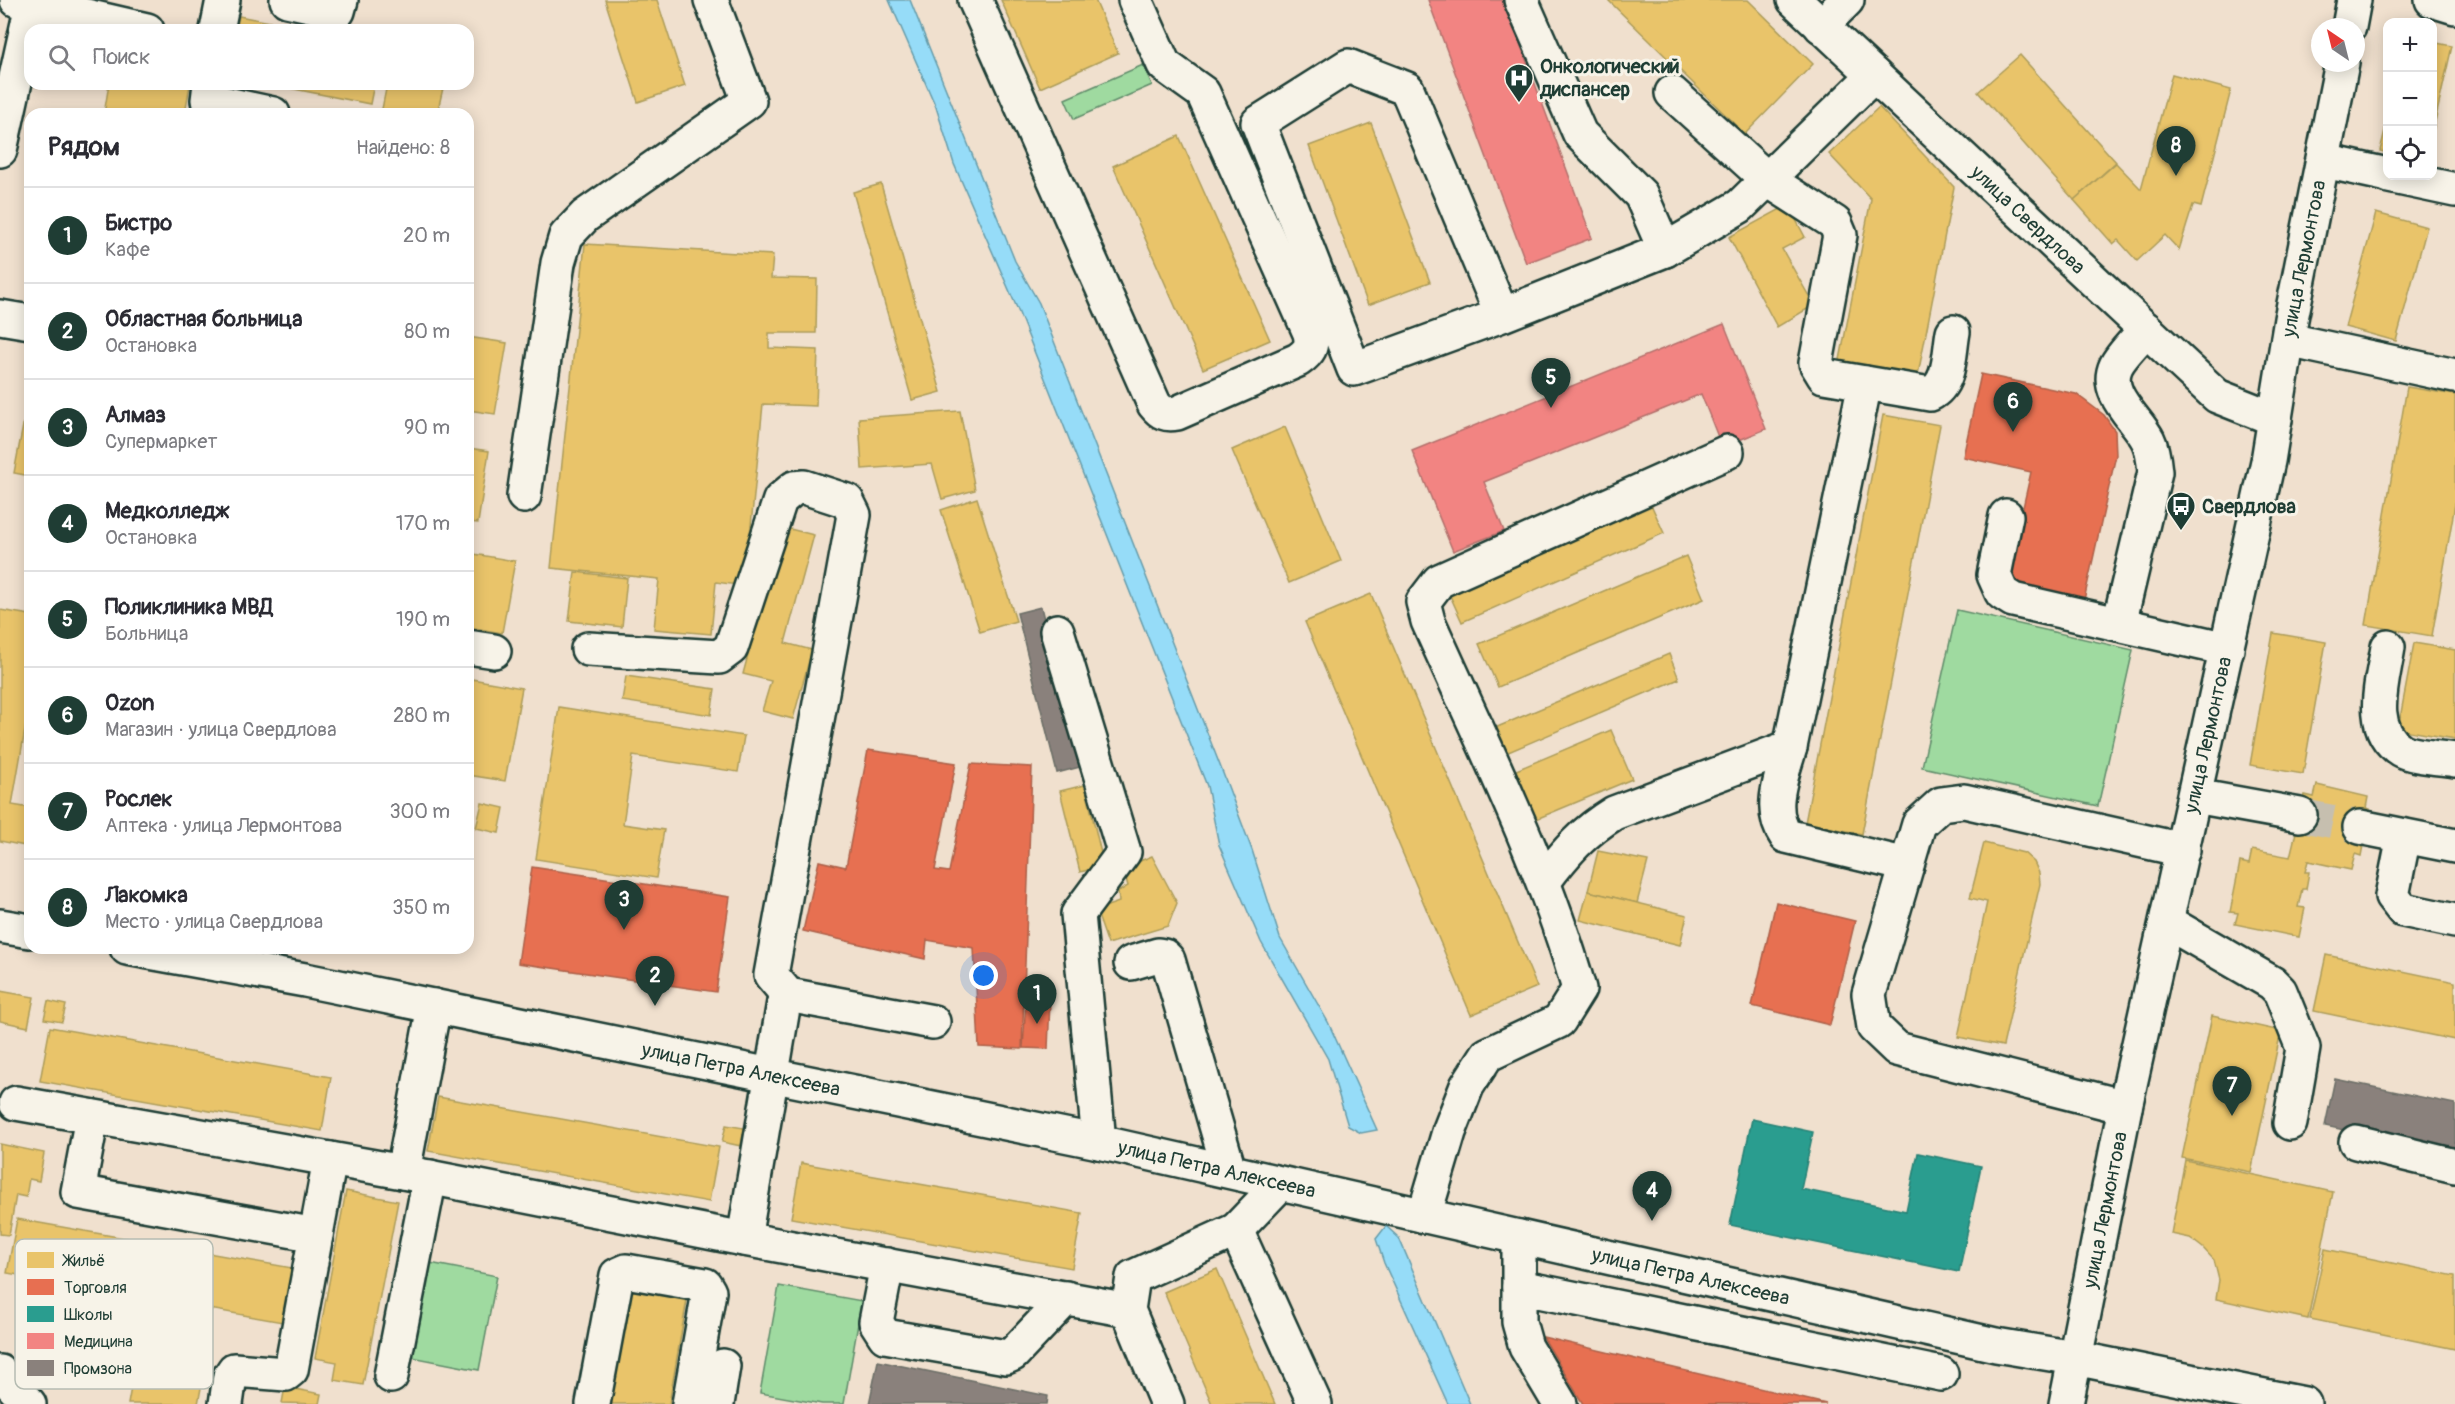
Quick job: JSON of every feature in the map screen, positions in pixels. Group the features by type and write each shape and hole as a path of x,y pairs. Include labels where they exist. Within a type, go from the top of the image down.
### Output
{"street":[{"path":"218,24 223,0"},
{"path":"287,0 338,11 341,0"},
{"path":"524,496 558,263 566,236 585,216 748,101 711,0"},
{"path":"975,0 1154,404 1167,415 1177,413 1298,360 1307,353 1312,344 1310,333 1203,93 1164,65 1136,0"},
{"path":"1521,0 1580,134 1641,195 1665,250"},
{"name":"улица Свердлова","path":"1794,0 2217,396 2275,419"},
{"path":"1821,26 1847,0"},
{"path":"2351,18 2354,0"},
{"path":"2433,0 2455,7"},
{"path":"0,150 28,1 122,24"},
{"path":"1502,315 1407,89 1348,66 1257,123 1354,369 1502,315 1665,250 1740,206 1874,75"},
{"name":"улица Лермонтова","path":"2066,1404 2125,1107 2227,650 2275,419 2288,340 2341,72"},
{"path":"209,90 208,100 245,108"},
{"path":"1672,93 1767,180 1835,223 1840,235 1816,363 1824,376 1930,394 1939,390 1945,380 1953,332"},
{"path":"2324,161 2383,174"},
{"path":"2425,180 2454,184"},
{"path":"0,317 24,321"},
{"path":"2119,624 2155,472 2154,459 2148,441 2116,394 2113,382 2116,366 2146,329"},
{"path":"2288,340 2455,376"},
{"path":"1865,383 1776,810 1779,826 1786,836 1907,865"},
{"path":"1424,1216 1449,1132 1467,1086 1487,1055 1559,1021 1579,989 1562,930 1544,881 1428,621 1423,602 1439,581 1727,452"},
{"path":"588,649 719,657 731,648 780,500 794,488 804,487 847,501 854,515 771,975 788,995 933,1022"},
{"path":"2006,516 1994,575 2002,592 2013,600 2227,650"},
{"path":"1057,631 1124,852 1078,914 1099,1142"},
{"path":"2388,647 2378,718 2385,736 2402,751 2455,760"},
{"path":"1544,881 1572,845 1593,826 1614,813 1790,747"},
{"path":"2195,796 2300,815"},
{"path":"2125,1107 1897,1049 1874,1027 1869,994 1919,824 1941,804 1964,801 2183,850"},
{"path":"2360,827 2455,846"},
{"path":"2404,836 2392,896 2403,910 2455,921"},
{"path":"2167,922 2272,983 2280,991 2303,1048 2290,1124"},
{"path":"0,926 24,930"},
{"name":"улица Петра Алексеева","path":"189,954 1099,1142 1996,1345 2075,1358 2304,1404"},
{"path":"1131,963 1158,955 1168,960 1228,1170"},
{"path":"744,1239 784,1002 788,995"},
{"path":"391,1376 434,1006"},
{"path":"16,1103 416,1175 1128,1310"},
{"path":"92,1117 78,1192 316,1235"},
{"path":"2356,1142 2455,1166"},
{"path":"226,1404 230,1376 234,1370 286,1374 291,1370 330,1159"},
{"path":"1167,1404 1128,1310 1133,1277 1236,1230 1280,1184"},
{"path":"1236,1230 1315,1404"},
{"path":"1519,1237 1519,1322 1527,1347 1560,1404"},
{"path":"887,1265 876,1322 885,1336 1006,1357 1013,1354 1066,1298"},
{"path":"593,1404 617,1275 626,1271 705,1285 708,1288 689,1404"},
{"path":"1519,1287 1941,1374"},
{"path":"1143,1404 1149,1362"},
{"path":"717,1404 723,1366"},
{"path":"0,1372 15,1389"},
{"path":"15,1389 29,1404"}],"green space":[{"path":"1143,65 1152,85 1074,119 1065,99"},
{"path":"1957,610 2133,650 2098,806 1922,767"},
{"path":"430,1263 497,1276 479,1370 412,1357"},
{"path":"779,1286 862,1301 844,1404 822,1404 760,1393"}],"water":[{"path":"889,0 910,0 1015,261 1039,303 1221,768 1252,850 1280,938 1328,1022 1377,1130 1361,1133 1348,1126 1328,1059 1261,942 1219,845 1207,786 1017,308 954,164 936,107"},
{"path":"1386,1226 1399,1238 1470,1404 1448,1404 1384,1263 1376,1239"}],"building: Жильё":[{"path":"605,0 657,0 685,86 638,102"},
{"path":"1001,0 1095,0 1118,53 1040,88"},
{"path":"1608,0 1748,0 1813,64 1745,134"},
{"path":"239,16 280,24 237,24"},
{"path":"2437,43 2452,46 2437,113"},
{"path":"2020,55 2116,162 2074,200 1978,92"},
{"path":"2172,74 2231,90 2201,207 2193,205 2179,250 2165,235 2137,261 2118,240 2113,244 2074,200 2116,163 2141,189"},
{"path":"108,90 189,90 186,108 105,108"},
{"path":"299,90 373,90 370,104"},
{"path":"386,90 443,90 438,108 382,108"},
{"path":"1879,107 1954,187 1917,380 1839,365 1871,199 1829,154"},
{"path":"1371,123 1430,282 1368,305 1309,146"},
{"path":"1179,136 1270,340 1203,369 1113,166"},
{"path":"881,184 941,392 912,400 853,192"},
{"path":"1788,205 1805,237 1782,249 1814,305 1777,327 1729,237"},
{"path":"2376,213 2427,227 2396,341 2345,327"},
{"path":"585,244 773,255 771,278 817,279 816,333 769,333 769,348 818,350 816,406 763,404 745,586 716,582 711,634 654,629 659,579 551,568"},
{"path":"474,338 507,343 495,414 474,411"},
{"path":"2407,387 2455,395 2455,504 2432,636 2366,625"},
{"path":"960,411 975,490 942,499 932,464 862,469 859,418"},
{"path":"1883,415 1940,425 1862,834 1805,823"},
{"path":"24,420 24,475 14,473"},
{"path":"1285,427 1341,561 1289,583 1232,450"},
{"path":"474,449 489,451 478,523 474,523"},
{"path":"977,498 1016,621 980,632 941,510"},
{"path":"1649,500 1664,533 1462,622 1447,589"},
{"path":"782,527 814,535 785,643 812,650 793,719 762,711 771,681 743,674"},
{"path":"474,554 515,561 502,633 474,628"},
{"path":"1686,556 1704,599 1498,687 1479,644"},
{"path":"575,572 627,578 622,627 569,621"},
{"path":"1371,594 1537,987 1471,1015 1305,622"},
{"path":"0,610 24,614 24,736 12,805 24,807 24,846 0,841"},
{"path":"2273,633 2326,642 2303,774 2250,765"},
{"path":"2414,643 2455,650 2455,739 2398,729"},
{"path":"1669,654 1679,679 1506,753 1495,728"},
{"path":"626,676 715,689 711,715 622,701"},
{"path":"474,679 522,688 505,781 474,776"},
{"path":"559,707 744,736 738,772 633,756 623,824 664,830 656,878 536,859"},
{"path":"1611,730 1632,779 1534,820 1514,771"},
{"path":"1085,785 1104,866 1080,872 1060,791"},
{"path":"2317,785 2368,797 2366,808 2370,809 2361,856 2355,854 2351,870 2308,861 2305,872 2309,872 2306,889 2302,889 2298,907 2305,908 2299,937 2235,924 2238,913 2230,912 2240,862 2249,864 2252,850 2290,857 2305,795 2314,797"},
{"path":"482,803 504,808 499,833 476,828"},
{"path":"1984,843 2024,853 2034,862 2039,873 2040,884 2003,1046 1958,1037 1987,902 1970,898"},
{"path":"1598,851 1648,861 1637,903 1588,891"},
{"path":"1152,856 1177,903 1168,926 1108,944 1096,910 1119,902 1118,892 1128,886 1123,868"},
{"path":"1588,891 1687,915 1680,945 1580,920"},
{"path":"2326,955 2455,982 2455,1040 2314,1011"},
{"path":"0,991 34,997 28,1027 0,1021"},
{"path":"48,1001 66,1005 62,1022 44,1019"},
{"path":"2212,1016 2281,1031 2251,1172 2182,1158"},
{"path":"50,1027 331,1077 322,1131 40,1081"},
{"path":"438,1097 719,1147 709,1202 428,1151"},
{"path":"726,1125 744,1128 741,1146 722,1142"},
{"path":"0,1144 44,1153 39,1181 29,1179 26,1197 16,1195 9,1235 0,1234"},
{"path":"2185,1160 2333,1192 2308,1319 2216,1299 2219,1280 2214,1260 2190,1238 2171,1234"},
{"path":"801,1163 1082,1213 1072,1268 791,1218"},
{"path":"346,1191 398,1201 363,1385 334,1380 337,1362 315,1358"},
{"path":"17,1219 129,1239 15,1239 15,1274 7,1273"},
{"path":"2325,1249 2455,1276 2455,1349 2310,1319"},
{"path":"213,1254 298,1269 288,1323 213,1310"},
{"path":"1217,1269 1275,1404 1212,1404 1164,1292"},
{"path":"631,1284 688,1294 669,1404 610,1404"},
{"path":"1627,1382 1732,1404 1594,1404 1597,1386 1625,1392"},
{"path":"285,1387 321,1394 319,1404 282,1403"},
{"path":"131,1389 201,1389 198,1404 128,1404"}],"building: Торговля":[{"path":"1981,374 2076,394 2104,415 2115,431 2116,455 2084,600 2006,583 2031,472 1963,457"},
{"path":"868,750 956,763 935,870 949,872 971,764 1032,767 1022,1049 979,1047 974,948 927,940 925,959 803,931 819,861 846,867"},
{"path":"532,867 730,897 716,992 518,963"},
{"path":"1776,902 1855,921 1830,1025 1752,1006"},
{"path":"1026,1000 1050,1001 1048,1049 1023,1048"},
{"path":"1543,1337 1826,1404 1583,1404"}],"building: Школы":[{"path":"1752,1119 1813,1132 1801,1189 1906,1211 1918,1153 1981,1166 1959,1272 1730,1225"}],"building: Медицина":[{"path":"1428,0 1504,0 1592,238 1526,263"},
{"path":"1724,324 1766,429 1722,447 1701,394 1484,482 1504,531 1453,551 1412,451"}],"building: Промзона":[{"path":"1041,607 1080,767 1057,773 1017,613"},
{"path":"2335,1079 2455,1104 2455,1153 2325,1126"},
{"path":"878,1361 1048,1396 1047,1404 869,1404"}],"tunnel":[{"path":"2300,815 2360,827"}],"place":[{"name":"Онкологический диспансер","path":"1519,104"},
{"name":"Лакомка","path":"2176,176"},
{"name":"Поликлиника МВД","path":"1551,408"},
{"name":"Ozon","path":"2013,432"},
{"name":"Свердлова","path":"2181,532"},
{"name":"Алмаз","path":"624,930"},
{"name":"Областная больница","path":"655,1006"},
{"name":"Бистро","path":"1037,1024"},
{"name":"Рослек","path":"2232,1116"},
{"name":"Медколледж","path":"1652,1221"}]}
